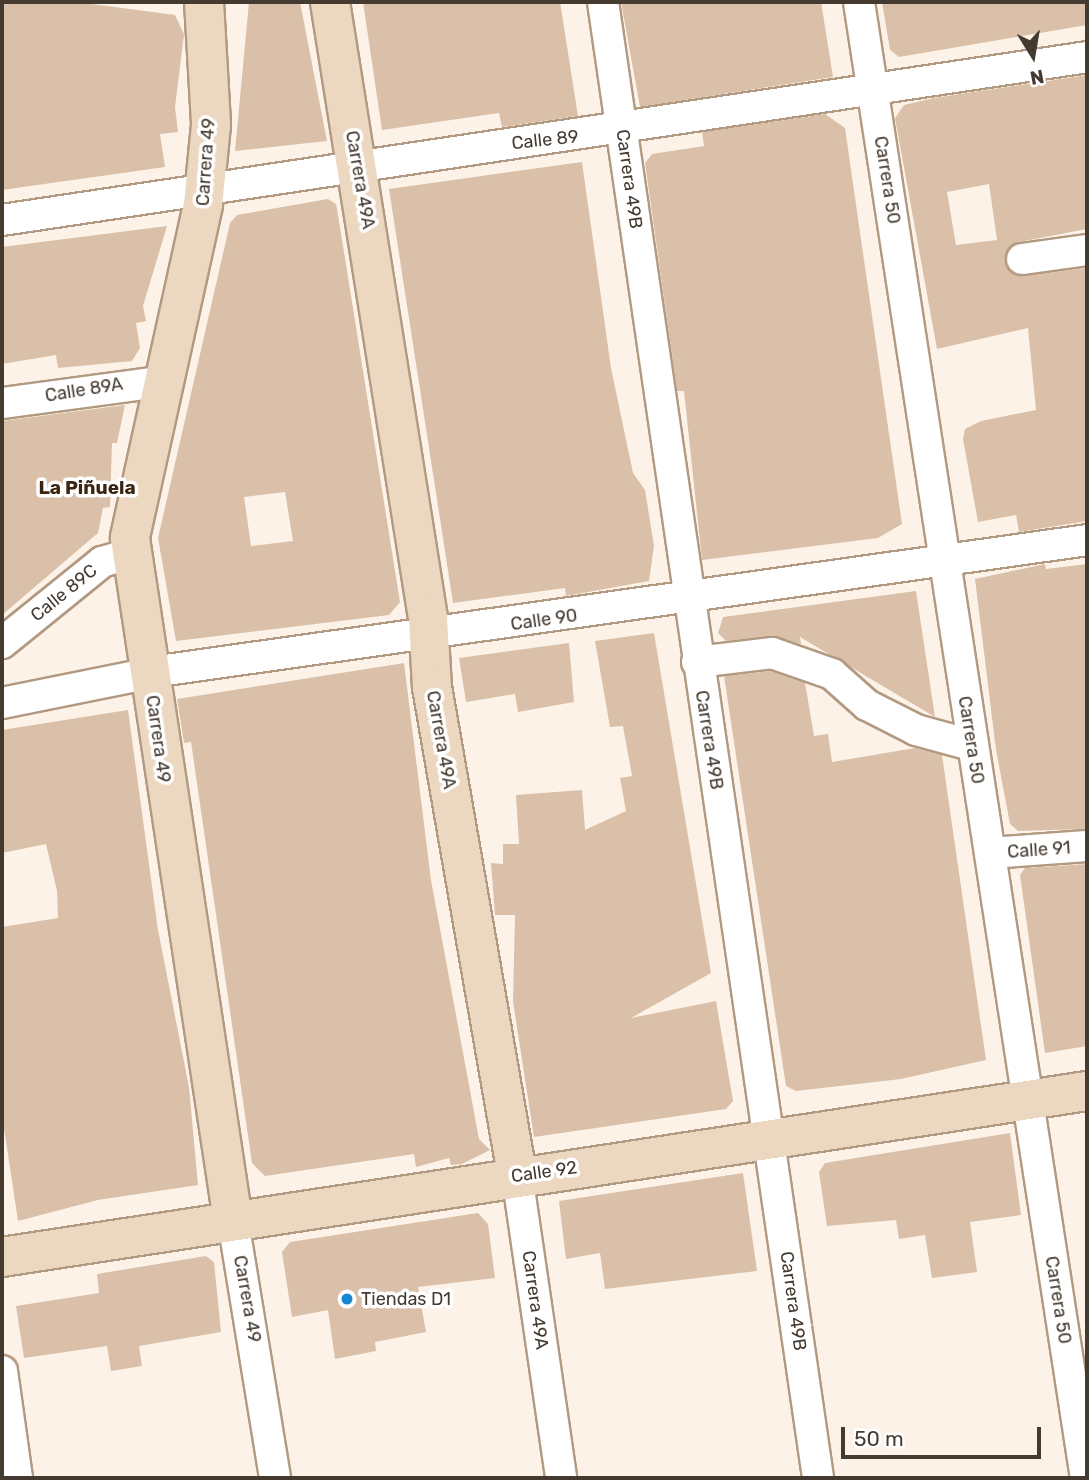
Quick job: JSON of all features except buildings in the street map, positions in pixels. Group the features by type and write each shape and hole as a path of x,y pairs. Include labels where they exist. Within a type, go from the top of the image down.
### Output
{"street":[{"name":"Carrera 49","path":"204,2 211,125 205,189 131,553 275,1478"},
{"name":"Carrera 49A","path":"330,2 358,166 430,637 432,687 517,1175 561,1478"},
{"name":"Carrera 49B","path":"603,2 697,662 818,1478"},
{"name":"Carrera 50","path":"859,2 971,745 1086,1478"},
{"name":"Calle 89","path":"2,220 358,166 873,94 1087,57"},
{"path":"1022,259 1087,250"},
{"name":"Calle 89A","path":"2,403 166,381"},
{"name":"Calle 90","path":"2,703 148,674 430,637 1087,540"},
{"name":"Calle 89C","path":"2,643 103,562 131,553"},
{"path":"697,662 772,653 832,674 867,705 916,730 971,745"},
{"name":"Calle 91","path":"990,853 1087,846"},
{"name":"Calle 92","path":"2,1257 517,1175 1087,1091"},
{"path":"2,1371 17,1478"}],"place":[{"name":"Tiendas D1","path":"347,1299"}],"district":[{"name":"La Piñuela","path":"87,488"}]}
